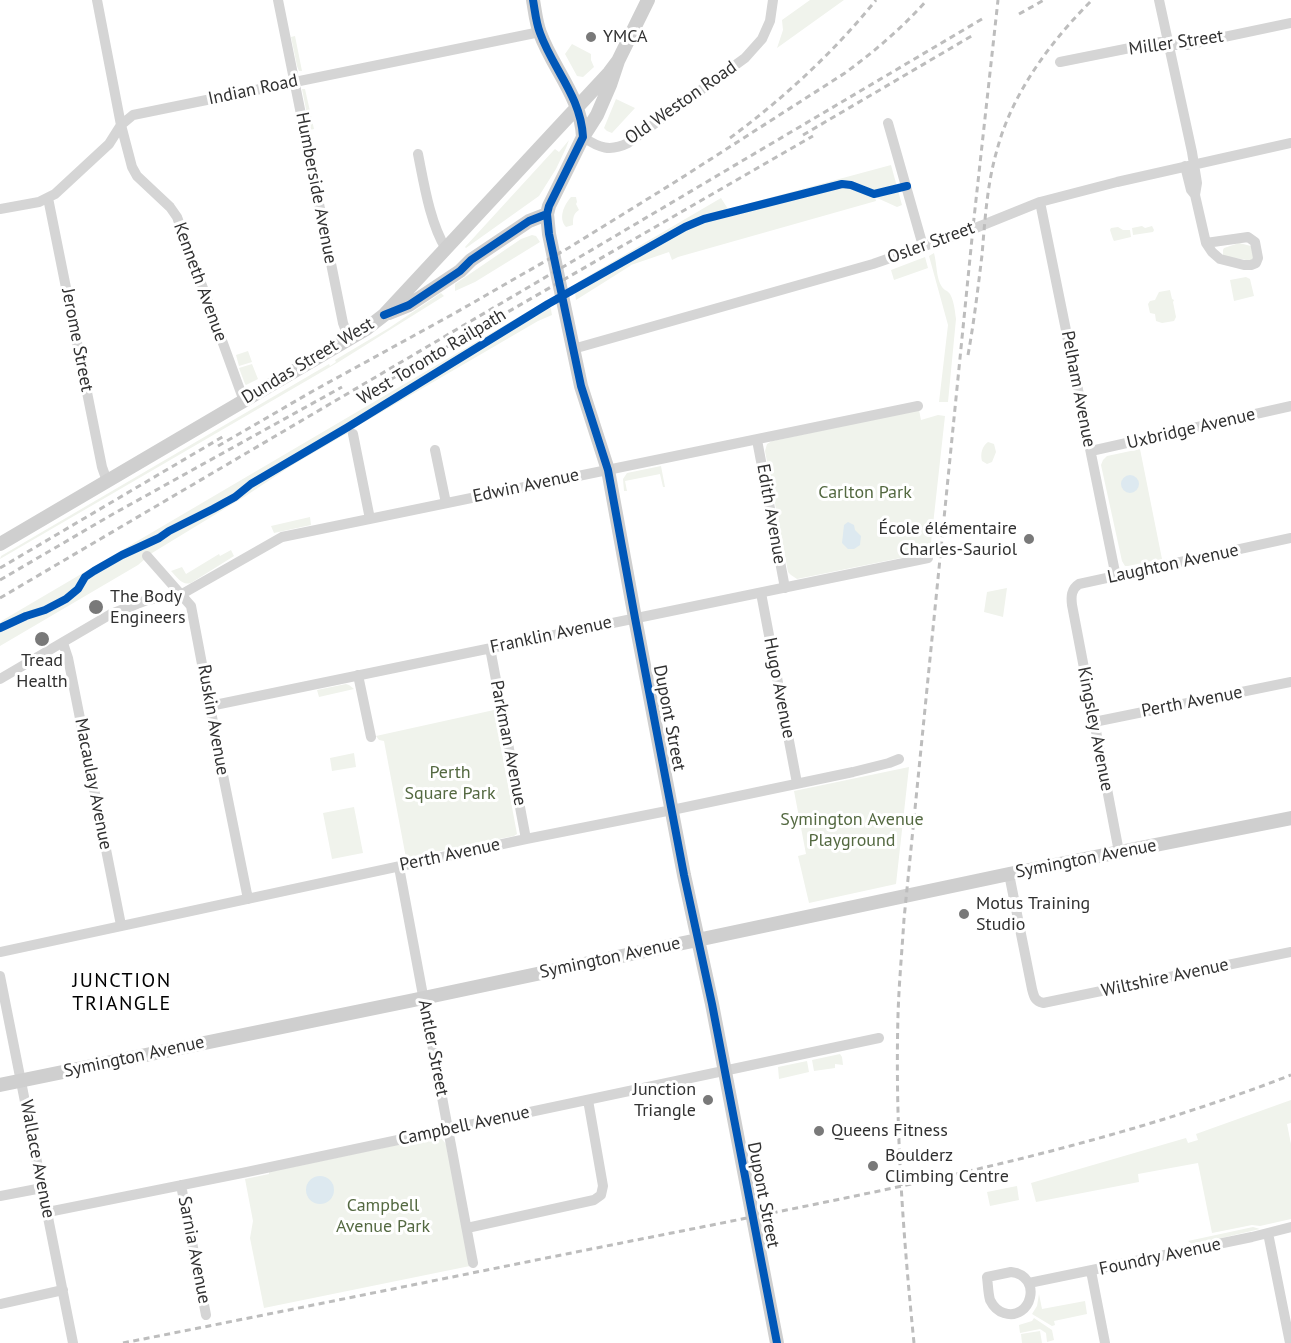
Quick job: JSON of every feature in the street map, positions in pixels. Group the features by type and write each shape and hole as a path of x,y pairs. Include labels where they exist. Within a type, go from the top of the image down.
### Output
{"main road":[{"path":"533,0 540,32 578,108 583,137"},
{"name":"Dundas Street West","path":"0,543 366,329 384,315 609,73 618,61 648,0"},
{"name":"Dupont Street","path":"618,61 597,115 583,137 553,197 547,214 549,234 581,386 608,470 634,618 712,1004 777,1343"},
{"path":"384,315 409,305 529,221 547,214"},
{"path":"446,249 457,260 471,260"},
{"name":"Symington Avenue","path":"0,1085 1009,874 1291,818"}],"street":[{"name":"Kenneth Avenue","path":"97,0 128,157 134,172 170,207 177,217 244,401"},
{"name":"Humberside Avenue","path":"278,0 349,339"},
{"name":"Old Weston Road","path":"583,137 601,147 619,148 628,143 745,58 762,39 770,21 773,0"},
{"path":"1160,0 1189,165 1197,186 1196,195 1206,243"},
{"name":"Miller Street","path":"1060,62 1160,42 1186,45 1291,23"},
{"name":"Indian Road","path":"0,209 19,207 55,194 109,144 122,125 133,116 540,32"},
{"path":"888,123 923,246"},
{"name":"Osler Street","path":"573,349 873,264 1040,202 1189,165 1291,143"},
{"path":"418,154 438,237 446,249"},
{"name":"Jerome Street","path":"48,198 102,467 107,481"},
{"name":"Pelham Avenue","path":"1040,202 1116,577"},
{"name":"Edwin Avenue","path":"182,594 282,537 918,406"},
{"name":"Uxbridge Avenue","path":"1091,451 1291,406"},
{"path":"353,434 370,519"},
{"name":"Edith Avenue","path":"758,440 784,588"},
{"path":"435,450 446,503"},
{"name":"Laughton Avenue","path":"1071,606 1072,592 1079,584 1291,538"},
{"name":"Ruskin Avenue","path":"147,556 191,606 248,899"},
{"name":"Franklin Avenue","path":"210,706 928,558"},
{"name":"Hugo Avenue","path":"761,593 797,783"},
{"path":"0,679 111,614 147,600 182,594"},
{"name":"Kingsley Avenue","path":"1071,606 1119,852"},
{"name":"Macaulay Avenue","path":"63,643 68,654 121,925"},
{"name":"Parkman Avenue","path":"490,648 526,838"},
{"path":"358,675 371,737"},
{"name":"Perth Avenue","path":"1094,722 1291,682"},
{"name":"Perth Avenue","path":"0,952 526,838 889,764 899,759"},
{"name":"Antler Street","path":"399,867 473,1263"},
{"name":"Wiltshire Avenue","path":"1009,874 1032,989 1038,1002 1048,1003 1291,952"},
{"name":"Wallace Avenue","path":"0,976 73,1343"},
{"name":"Campbell Avenue","path":"48,1212 879,1038"},
{"path":"467,1228 555,1210 600,1197 603,1186 588,1100"},
{"name":"Sarnia Avenue","path":"181,1185 206,1315"},
{"path":"0,1196 42,1188"},
{"name":"Foundry Avenue","path":"1029,1283 1291,1227"},
{"path":"1268,1233 1290,1343"},
{"path":"1091,1271 1105,1343"},
{"path":"1011,1272 1021,1275 1029,1283 1031,1294 1028,1304 1019,1312 1009,1314 997,1310 991,1302 987,1277 1011,1272"},
{"path":"0,1304 63,1290"}],"green space":[{"path":"810,0 844,0 777,48 783,30 782,20"},
{"path":"295,36 302,71 299,71 297,66 291,37"},
{"path":"572,44 591,54 594,67 583,77 577,76 565,54"},
{"path":"302,89 305,89 314,129 310,130"},
{"path":"616,99 635,108 612,133 604,128"},
{"path":"569,140 556,169 539,196 466,248 553,151 555,149 559,152"},
{"path":"891,165 902,205 897,207 875,197 876,201 672,260 669,252 631,265 576,300 574,285 578,282 721,198 728,209"},
{"path":"571,197 576,197 579,210 574,216 573,225 566,227 562,220 563,212"},
{"path":"1142,226 1145,228 1152,226 1154,230 1133,235 1132,228"},
{"path":"1118,227 1130,230 1131,237 1114,241 1110,230"},
{"path":"536,236 540,242 475,282 455,291 455,284 521,239"},
{"path":"1239,243 1251,246 1254,259 1252,261 1223,256 1224,248"},
{"path":"934,253 939,279 942,287 951,297 956,319 948,402 939,402 948,325 929,256"},
{"path":"925,257 928,268 894,280 891,270"},
{"path":"1246,277 1250,279 1254,296 1234,301 1230,280"},
{"path":"1170,290 1176,317 1174,321 1162,323 1156,321 1155,314 1150,313 1148,304 1155,300 1159,292"},
{"path":"441,293 444,296 337,363 0,559 1,556 329,364 330,366 336,362 335,360 389,328"},
{"path":"549,299 552,315 356,427 350,433 291,466 152,553 138,565 0,646 0,623 3,620"},
{"path":"248,351 252,362 239,366 236,355"},
{"path":"252,364 258,379 246,385 239,368"},
{"name":"Carlton Park","path":"919,410 921,420 938,415 945,416 930,552 797,579 791,575 788,572 765,451 767,444 772,441"},
{"path":"988,442 994,444 996,452 992,462 987,464 982,461 981,456"},
{"path":"1140,449 1162,559 1125,566 1101,465 1107,456"},
{"path":"661,466 665,487 663,487 660,474 625,481 627,491 624,491 623,479 627,473"},
{"path":"310,517 311,525 274,533 271,526"},
{"path":"231,550 234,556 191,583 182,582 171,571 182,567 186,574 219,554 220,556"},
{"path":"1007,588 1003,617 984,612 987,592"},
{"path":"346,684 354,689 319,697 317,690"},
{"name":"Perth Square Park","path":"494,710 517,834 406,858 384,741 379,740 376,736"},
{"path":"354,753 356,767 332,771 330,758"},
{"name":"Symington Avenue Playground","path":"909,767 896,884 809,903 798,856 806,854 794,791"},
{"path":"354,807 363,853 332,859 323,813"},
{"path":"840,1054 843,1065 835,1064 835,1068 814,1071 812,1060"},
{"path":"807,1061 809,1072 779,1079 778,1067"},
{"path":"1291,1100 1291,1123 1287,1124 1291,1144 1291,1219 1212,1233 1198,1163 1138,1174 1139,1182 1036,1202 1031,1183 1186,1138 1188,1143 1198,1140 1196,1134"},
{"name":"Campbell Avenue Park","path":"435,1137 441,1138 446,1144 470,1266 264,1308 250,1238 253,1221 245,1179"},
{"path":"1017,1186 1019,1200 990,1206 987,1192"},
{"path":"1253,1227 1260,1229 1196,1244 1188,1241"},
{"path":"1039,1294 1042,1309 1085,1301 1087,1314 1054,1321 1055,1325 1052,1326 1032,1314 1037,1306"},
{"path":"1034,1318 1052,1330 1054,1340 1047,1342 1046,1333 1040,1329 1020,1333 1019,1325 1032,1321"},
{"path":"1040,1331 1042,1343 1022,1343 1021,1334"}],"shaded area":[{"path":"1130,475 1136,478 1139,484 1136,490 1130,493 1124,490 1121,484 1124,478"},
{"path":"848,522 854,525 855,530 861,536 860,545 854,549 848,549 842,543 844,525"},
{"path":"320,1176 330,1180 334,1190 330,1200 320,1204 310,1200 306,1190 310,1180"}],"railway":[{"path":"730,138 807,74 876,0"},
{"path":"218,446 570,247 675,182 845,73 888,39 927,0"},
{"path":"914,1343 903,1220 899,1138 897,1056 900,979 904,919 974,218 998,0"},
{"path":"1019,14 1044,0"},
{"path":"968,355 989,189 1004,129 1012,108 1035,69 1062,33 1092,0"},
{"path":"0,598 982,19"},
{"path":"803,135 975,34"},
{"path":"381,385 813,136"},
{"path":"0,580 113,514 342,387"},
{"path":"0,568 224,436"},
{"path":"123,1343 926,1181 1074,1145 1147,1124 1291,1075"}],"cycle path":[{"path":"533,0 540,33 572,96 583,137 549,206 547,214 549,234 581,386 608,470 684,875 712,1004 777,1343"},
{"name":"West Toronto Railpath","path":"0,628 66,599 78,589 85,577 94,571 235,497 251,484 548,304 685,227 704,219 842,184 874,194 907,186"},
{"path":"384,315 409,305 529,221 547,214"}],"place":[{"name":"YMCA","path":"591,37"},
{"name":"École élémentaire Charles-Sauriol","path":"1029,539"},
{"name":"The Body Engineers","path":"96,607"},
{"name":"Tread Health","path":"42,639"},
{"name":"Motus Training Studio","path":"964,914"},
{"name":"Junction Triangle","path":"708,1100"},
{"name":"Queens Fitness","path":"819,1131"},
{"name":"Boulderz Climbing Centre","path":"873,1166"}],"district":[{"name":"JUNCTION TRIANGLE","path":"122,992"}]}
